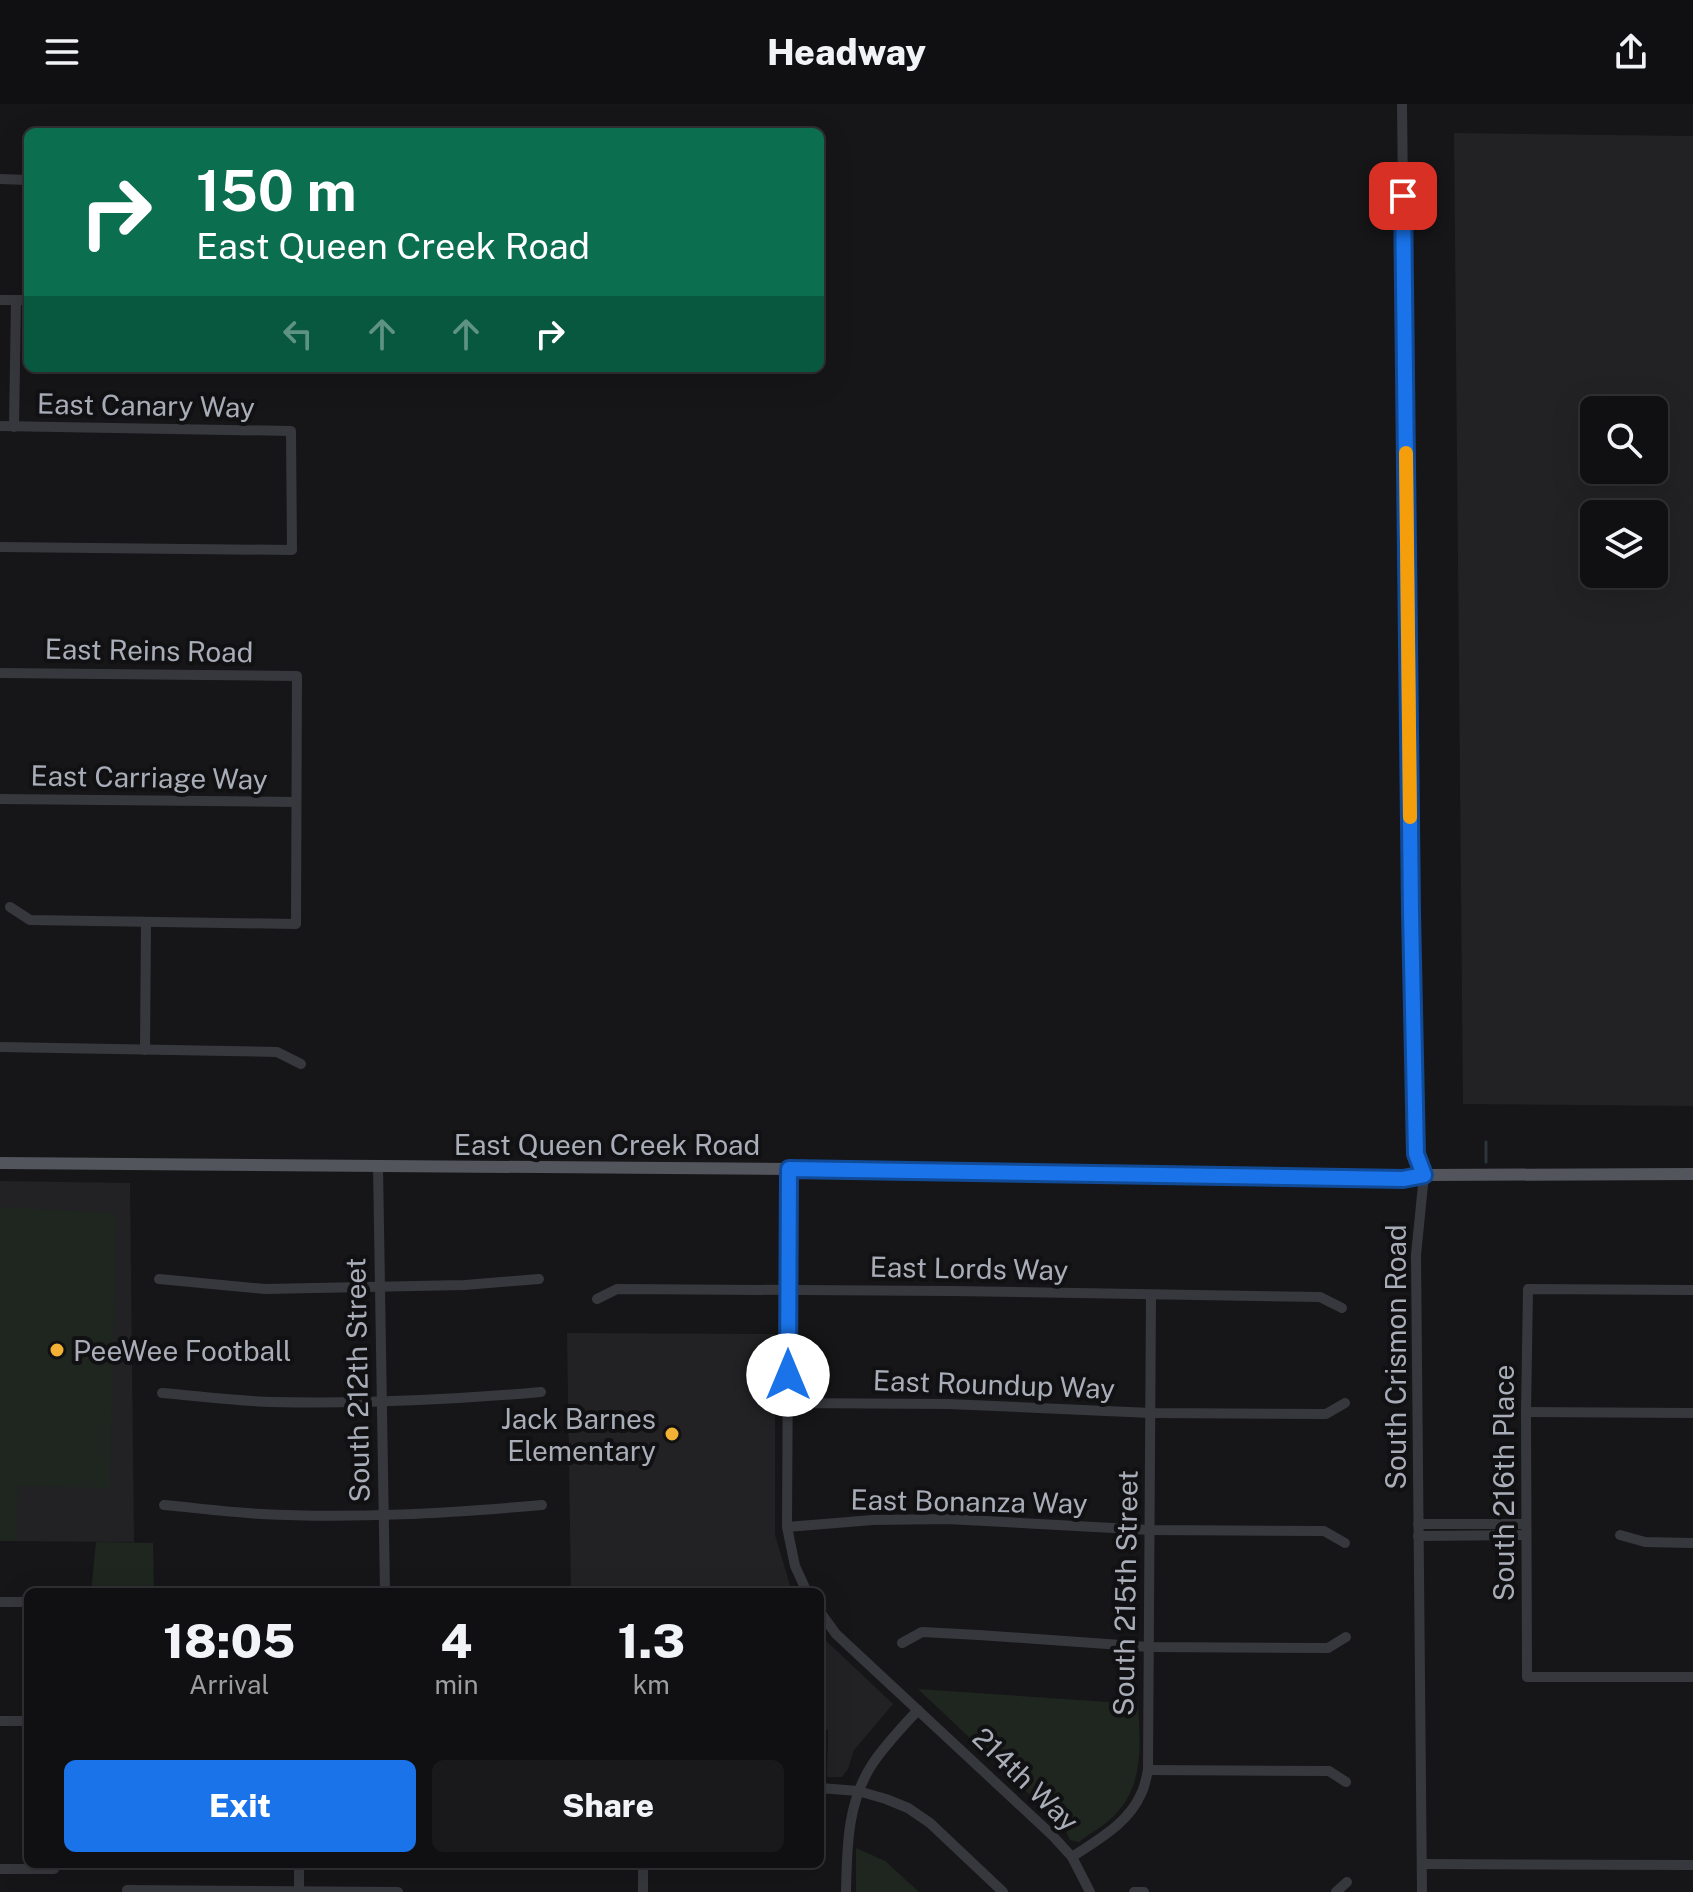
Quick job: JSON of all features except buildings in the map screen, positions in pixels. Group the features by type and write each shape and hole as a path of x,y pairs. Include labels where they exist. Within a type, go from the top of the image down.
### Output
{"main road":[{"name":"East Queen Creek Road","path":"0,1163 789,1169 1403,1179 1424,1175 1693,1174"}],"street":[{"name":"South Crismon Road","path":"1402,104 1411,927 1416,1154 1424,1175 1416,1255 1422,1892"},
{"path":"0,179 24,180"},
{"path":"0,300 22,300 14,427"},
{"name":"East Canary Way","path":"0,426 291,431 292,550 0,547"},
{"name":"East Reins Road","path":"0,673 297,676 296,802"},
{"name":"East Carriage Way","path":"0,799 296,802"},
{"path":"10,907 30,920 296,924 296,802"},
{"path":"145,1050 146,922"},
{"path":"0,1047 277,1052 301,1064"},
{"name":"South 212th Street","path":"378,1166 385,1588"},
{"path":"789,1169 787,1527 795,1566 805,1588"},
{"path":"159,1279 265,1289 465,1285 539,1279"},
{"name":"East Lords Way","path":"597,1299 617,1289 787,1290 1320,1297 1342,1308"},
{"name":"South 216th Place","path":"1693,1290 1528,1289 1526,1412 1527,1677 1693,1677"},
{"name":"South 215th Street","path":"1072,1857 1109,1832 1129,1813 1142,1794 1148,1770 1151,1295"},
{"path":"162,1393 269,1402 382,1402 541,1392"},
{"name":"East Roundup Way","path":"788,1403 948,1404 1151,1413 1326,1414 1345,1403"},
{"path":"1526,1412 1693,1413"},
{"path":"164,1505 263,1514 384,1515 542,1505"},
{"name":"East Bonanza Way","path":"787,1527 873,1520 947,1519 1150,1530 1324,1531 1345,1543"},
{"path":"1418,1524 1526,1529"},
{"path":"1418,1536 1526,1529"},
{"path":"1620,1535 1645,1542 1693,1543"},
{"path":"0,1602 24,1602"},
{"name":"214th Way","path":"824,1618 836,1634 1031,1813 1072,1857 1090,1892"},
{"path":"902,1643 922,1632 1149,1647 1328,1648 1346,1637"},
{"path":"846,1892 847,1843 858,1791 872,1764 918,1710"},
{"path":"0,1721 24,1721"},
{"path":"1148,1770 1329,1771 1346,1782"},
{"path":"824,1788 858,1791 908,1808 930,1823 1003,1892"},
{"path":"1422,1864 1693,1865"},
{"path":"299,1868 299,1892"},
{"path":"643,1868 643,1892"},
{"path":"0,1869 54,1869"},
{"path":"1336,1892 1347,1882"},
{"path":"127,1890 398,1892"},
{"path":"1134,1892 1144,1892"}],"shaded area":[{"path":"1454,133 1693,136 1693,1106 1463,1104"},
{"name":"PeeWee Football","path":"0,1181 130,1183 134,1542 0,1541"},
{"name":"PeeWee Football","path":"0,1207 116,1213 110,1488 18,1486 16,1541 0,1541"},
{"name":"Jack Barnes Elementary","path":"567,1333 775,1334 775,1535 791,1588 571,1588"},
{"path":"96,1542 153,1543 154,1588 91,1588"},
{"path":"824,1639 893,1704 854,1750 842,1777 827,1777 828,1730 824,1730"},
{"path":"918,1689 1138,1704 1138,1763 1131,1791 1110,1820 1079,1842 1070,1840 1064,1827"},
{"path":"856,1848 885,1861 919,1892 856,1892"}],"waterway":[{"path":"1486,1142 1486,1162"}],"slow traffic":[{"path":"1406,453 1410,817"}],"place":[{"name":"PeeWee Football","path":"57,1350"},
{"name":"Jack Barnes Elementary","path":"672,1434"}],"route":[{"path":"788,1375 789,1169 1403,1179 1424,1175 1416,1154 1403,196"}]}
